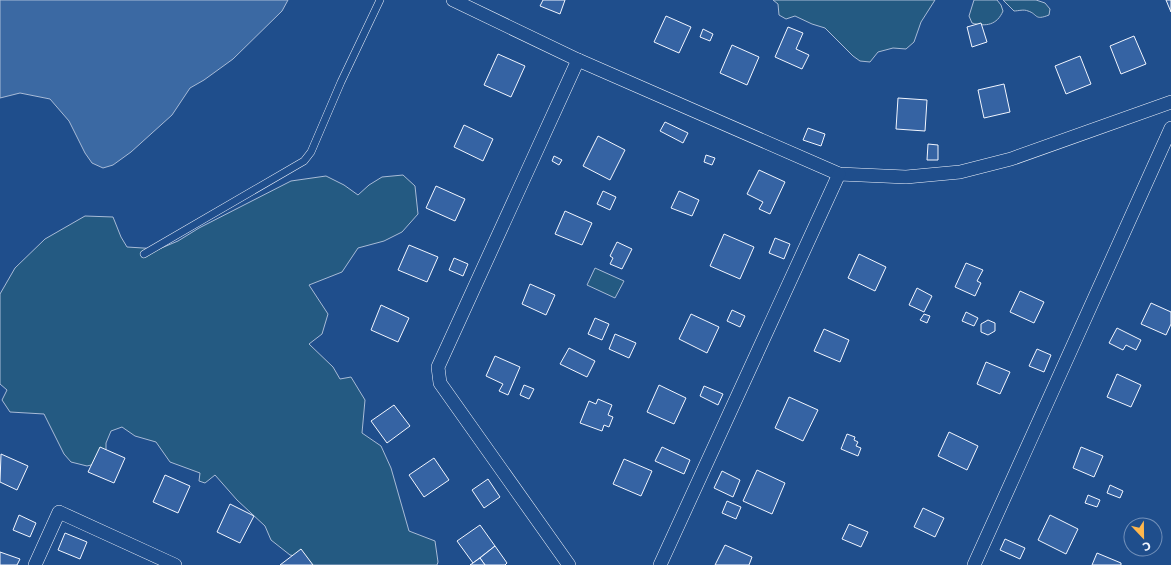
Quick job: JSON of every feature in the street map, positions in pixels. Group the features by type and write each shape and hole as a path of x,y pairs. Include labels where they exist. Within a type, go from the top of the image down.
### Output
{"street":[{"path":"453,0 578,60 839,174 906,177 960,172 1011,159 1171,102"},
{"path":"569,565 440,383 438,367 578,60"},
{"path":"974,565 1171,128"},
{"path":"660,565 839,174"},
{"path":"35,565 59,512 175,565"}],"lane":[{"path":"144,254 304,161 311,152 341,82 380,0"}],"shaded area":[{"path":"0,0 288,0 282,11 233,59 190,88 172,115 131,152 113,165 103,168 92,163 85,153 69,121 50,99 20,93 0,98"},
{"path":"773,0 935,0 921,22 914,42 906,49 893,48 878,52 870,62 860,61 853,56 825,28 795,16 786,19 779,15 778,4"},
{"path":"974,0 997,0 1003,11 1001,16 994,22 986,25 972,23 969,16"},
{"path":"1003,0 1036,0 1045,3 1050,9 1049,15 1038,17 1026,10 1014,11"},
{"path":"403,175 415,186 418,214 402,232 384,241 358,248 342,272 309,285 328,314 322,334 309,344 333,367 340,379 351,377 365,400 362,433 381,446 391,468 409,531 435,541 438,562 437,565 310,565 301,557 290,555 271,540 265,526 237,500 215,475 205,483 199,481 200,473 170,462 156,442 135,436 122,427 111,431 106,443 106,457 99,463 87,466 71,462 64,454 44,414 10,412 2,400 7,390 0,384 0,294 15,268 45,239 85,216 113,217 121,237 127,247 159,249 178,241 199,228 291,181 326,176 344,185 358,195 369,185 382,177"},
{"path":"595,268 624,281 615,298 587,285"}],"building":[{"path":"543,0 565,0 560,14 540,6"},
{"path":"1166,0 1171,0 1171,12"},
{"path":"666,16 691,27 679,53 654,42"},
{"path":"981,23 987,42 972,47 967,27"},
{"path":"788,27 803,33 796,49 809,55 802,69 775,57"},
{"path":"703,29 713,34 710,41 700,37"},
{"path":"1134,36 1146,64 1121,74 1110,46"},
{"path":"732,45 759,57 747,85 720,73"},
{"path":"498,54 525,66 511,97 484,85"},
{"path":"1080,56 1091,84 1066,94 1055,66"},
{"path":"1004,84 1010,112 984,118 978,90"},
{"path":"898,98 927,100 925,131 896,129"},
{"path":"665,122 688,133 683,143 660,131"},
{"path":"464,125 493,139 483,161 454,147"},
{"path":"808,128 825,134 821,146 803,140"},
{"path":"598,136 625,150 610,180 583,166"},
{"path":"928,144 938,145 938,160 927,160"},
{"path":"706,155 715,158 712,165 704,162"},
{"path":"554,156 562,160 559,165 552,161"},
{"path":"759,170 785,182 770,214 759,209 763,202 747,194"},
{"path":"436,186 465,199 455,221 426,208"},
{"path":"603,191 616,197 610,210 597,204"},
{"path":"679,191 699,200 692,216 671,208"},
{"path":"565,211 592,223 582,245 555,234"},
{"path":"724,234 754,247 740,279 710,266"},
{"path":"775,238 790,244 784,259 769,253"},
{"path":"617,242 632,249 622,269 610,264 613,258 610,256"},
{"path":"409,245 438,257 427,282 398,270"},
{"path":"859,254 886,267 875,291 848,278"},
{"path":"454,258 468,264 463,276 449,270"},
{"path":"966,263 983,270 977,281 981,283 975,296 955,287"},
{"path":"530,284 555,295 546,315 522,304"},
{"path":"917,288 932,296 924,312 909,305"},
{"path":"1020,291 1044,302 1034,323 1010,312"},
{"path":"1151,303 1171,312 1171,324 1166,335 1141,324"},
{"path":"381,305 409,318 398,342 371,330"},
{"path":"732,310 745,316 740,327 727,321"},
{"path":"966,312 978,318 974,326 962,321"},
{"path":"691,314 719,327 707,353 679,339"},
{"path":"924,314 930,316 927,323 920,320"},
{"path":"595,318 609,324 602,340 588,334"},
{"path":"988,320 995,323 995,331 988,335 981,332 981,324"},
{"path":"1117,328 1141,340 1136,350 1126,345 1123,350 1109,343"},
{"path":"824,329 849,340 840,362 814,351"},
{"path":"615,334 636,343 629,358 609,349"},
{"path":"569,348 595,361 587,377 560,364"},
{"path":"1037,349 1051,355 1044,372 1029,366"},
{"path":"495,356 520,367 508,395 499,391 503,384 486,376"},
{"path":"986,362 1010,372 1000,394 977,384"},
{"path":"1117,374 1141,385 1131,407 1107,397"},
{"path":"524,385 534,389 529,399 520,395"},
{"path":"659,385 686,398 674,424 647,412"},
{"path":"704,386 723,394 718,405 700,396"},
{"path":"789,397 818,410 803,441 775,428"},
{"path":"598,399 612,405 608,415 613,417 609,427 604,425 602,431 580,423 589,401 596,404"},
{"path":"394,405 410,426 387,443 371,421"},
{"path":"949,432 978,446 967,470 938,456"},
{"path":"847,434 855,437 854,440 858,442 856,446 861,448 858,456 841,449"},
{"path":"100,447 125,458 114,483 88,472"},
{"path":"662,447 690,460 684,474 655,461"},
{"path":"1081,447 1103,456 1094,477 1073,468"},
{"path":"1,454 28,466 17,490 0,482"},
{"path":"434,458 449,480 424,497 409,475"},
{"path":"624,459 652,471 641,496 613,484"},
{"path":"757,470 785,483 772,514 743,501"},
{"path":"722,471 740,480 733,497 714,488"},
{"path":"165,475 190,486 178,513 153,502"},
{"path":"488,479 500,497 484,508 472,490"},
{"path":"1110,485 1123,491 1120,498 1107,493"},
{"path":"1088,495 1100,500 1097,507 1085,503"},
{"path":"727,501 741,507 736,519 722,513"},
{"path":"230,504 254,516 240,543 217,532"},
{"path":"923,508 944,518 935,537 914,527"},
{"path":"19,515 36,523 30,537 13,530"},
{"path":"1050,515 1078,529 1066,554 1038,540"},
{"path":"849,524 868,532 861,547 842,539"},
{"path":"480,525 495,546 473,563 457,541"},
{"path":"65,533 87,542 80,559 58,550"},
{"path":"1005,539 1025,548 1020,559 1000,550"},
{"path":"725,545 752,557 749,565 715,565"},
{"path":"495,546 507,563 505,565 485,565 480,558"},
{"path":"301,549 313,565 280,565"},
{"path":"0,552 20,559 17,565 0,565"},
{"path":"1097,553 1121,563 1121,565 1092,565"},
{"path":"480,558 485,565 470,565 473,563"}]}
